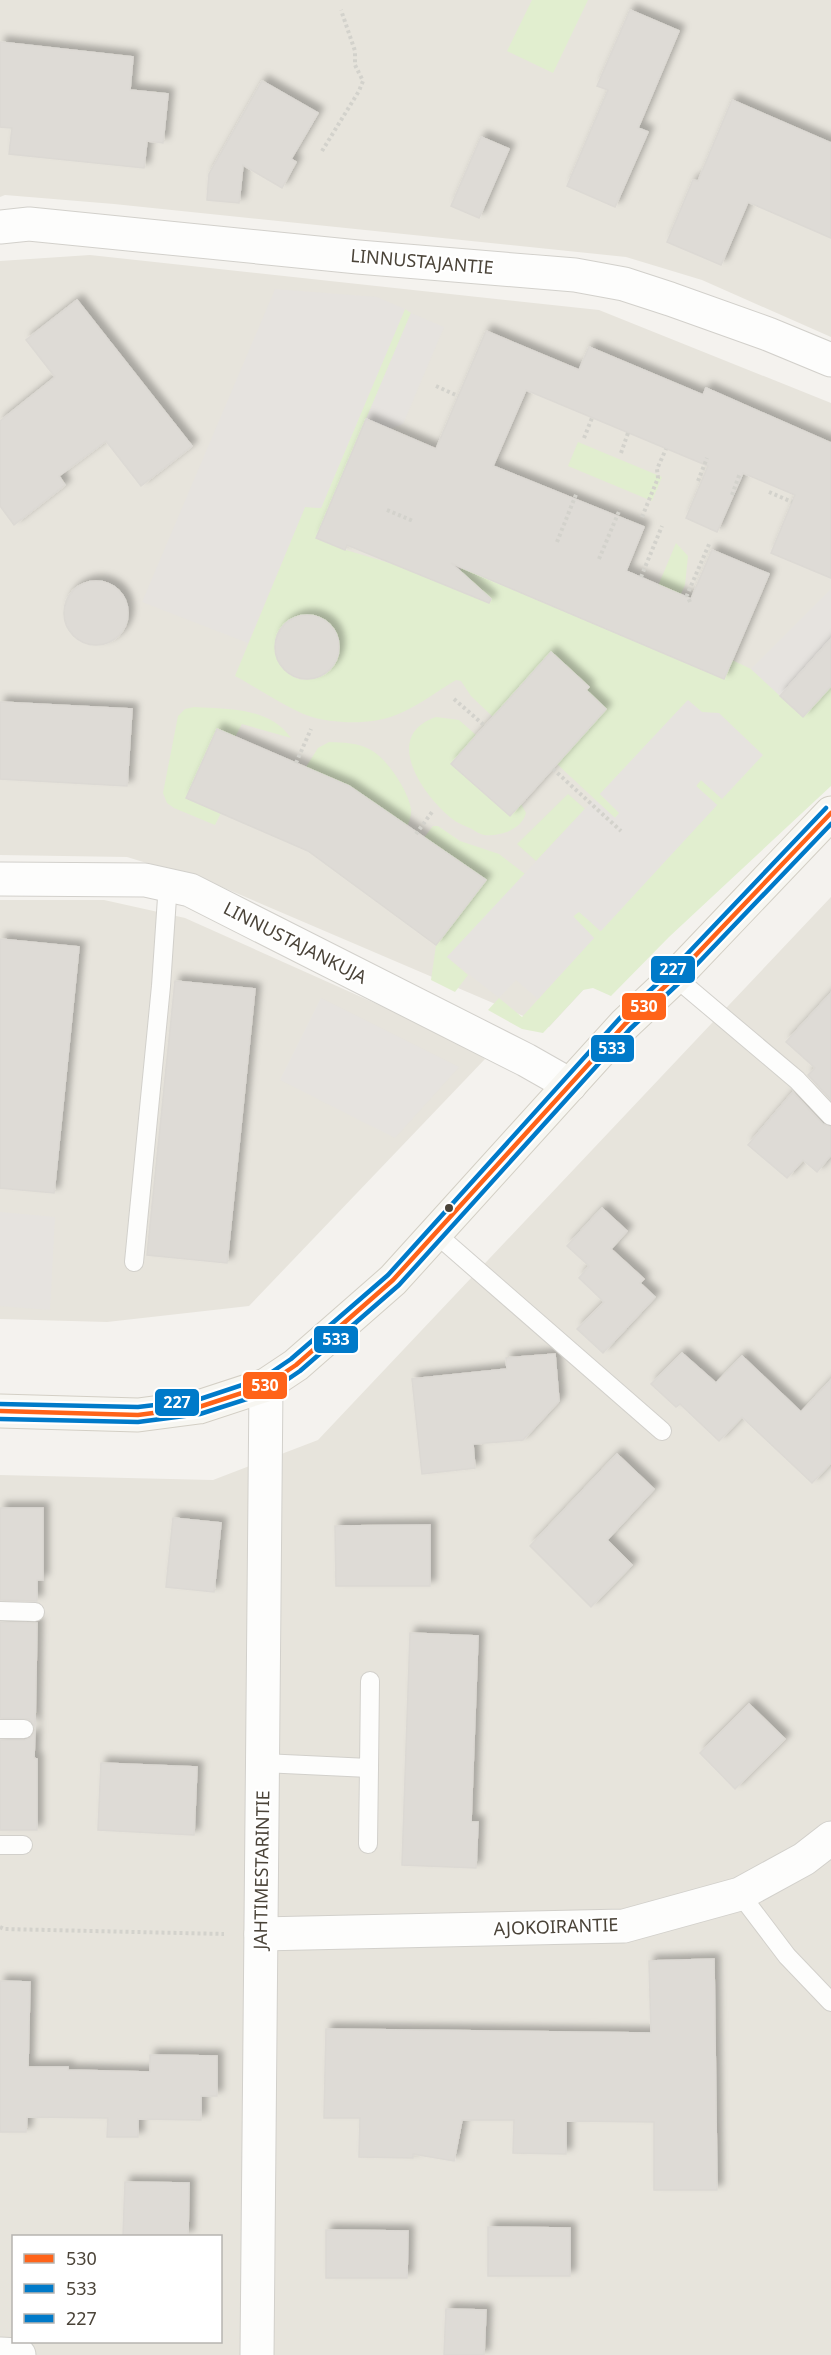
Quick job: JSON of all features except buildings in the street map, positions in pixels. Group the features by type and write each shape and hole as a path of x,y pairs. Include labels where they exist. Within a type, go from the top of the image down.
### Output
{"main road":[{"path":"0,1411 138,1415 199,1407 267,1385 296,1365 393,1280 625,1024 675,977 831,813"}],"street":[{"name":"LINNUSTAJANTIE","path":"0,227 29,224 358,257 575,275 624,284 652,293 768,334 831,360"},
{"name":"LINNUSTAJANKUJA","path":"0,879 145,880 190,890 570,1084"},
{"name":"JAHTIMESTARINTIE","path":"256,2355 267,1385"},
{"name":"AJOKOIRANTIE","path":"261,1935 624,1926 740,1894 804,1859 831,1838"},
{"path":"0,2354 19,2355"}],"lane":[{"path":"134,1262 161,986 168,884"},
{"path":"675,977 797,1080 831,1116"},
{"path":"435,1233 662,1431"},
{"path":"0,1611 35,1612"},
{"path":"368,1844 370,1681"},
{"path":"0,1729 24,1729"},
{"path":"263,1763 369,1768"},
{"path":"0,1845 23,1845"},
{"path":"740,1894 787,1956 831,2002"}],"path":[{"path":"322,151 359,92 363,81 355,65 355,51 341,10"},
{"path":"436,386 458,396"},
{"path":"584,438 592,418"},
{"path":"621,453 628,433"},
{"path":"642,518 658,478 657,468 666,449"},
{"path":"698,481 707,458"},
{"path":"732,495 740,473"},
{"path":"557,542 577,492"},
{"path":"769,492 792,502"},
{"path":"599,560 620,509"},
{"path":"387,510 414,521"},
{"path":"641,577 662,526"},
{"path":"690,602 687,595 710,542"},
{"path":"454,699 485,726"},
{"path":"296,763 311,729"},
{"path":"553,769 621,831"},
{"path":"416,834 432,812"},
{"path":"0,1927 3,1929 261,1935"}],"shaded area":[{"path":"0,0 831,0 831,337 702,280 626,257 114,204 5,195 0,197"},
{"path":"90,255 599,310 831,403 831,723 549,1027 215,884 127,857 0,855 0,261"},
{"path":"275,289 377,297 405,309 321,508 305,507 248,643 142,602"},
{"path":"411,313 444,327 403,424 390,429 366,419"},
{"path":"831,589 831,639 780,696 751,669"},
{"path":"688,700 702,712 719,713 763,755 722,799 701,780 696,786 717,805 601,931 579,912 573,916 594,938 538,999 516,980 499,998 447,957 594,799 615,818 619,813 600,794"},
{"path":"831,897 831,2355 0,2355 0,1475 213,1480 318,1440"},
{"path":"0,900 104,900 185,918 453,1038 485,1059 249,1306 107,1322 0,1319"},
{"path":"321,998 459,1067 395,1138 280,1080"},
{"path":"0,1212 55,1217 50,1310 0,1306"}],"green space":[{"path":"532,0 588,0 553,73 507,51"},
{"path":"405,309 411,313 316,538 396,565 453,588 491,495 521,511 492,581 635,641 676,543 688,556 685,585 674,609 724,679 732,660 751,669 803,716 831,686 831,786 669,937 611,996 593,988 583,990 543,1033 522,1029 488,1010 499,998 522,1017 594,938 573,917 579,911 600,931 717,805 696,786 701,780 723,799 702,712 687,701 600,794 620,813 615,818 557,764 606,709 586,690 589,686 551,653 493,717 471,696 461,681 456,680 404,711 376,720 329,721 309,716 292,708 235,676 305,507 321,508","holes":["310,615 329,624 338,637 338,652 332,665 321,675 307,680 293,676 280,663 276,654 275,645 281,631 293,620"]},
{"path":"578,442 662,477 652,501 568,466"},
{"path":"194,707 234,710 260,715 282,728 291,738 242,724 235,737 217,729 186,798 221,813 215,825 174,808 167,803 163,793 178,716 185,709"},
{"path":"436,717 459,720 476,735 451,764 510,816 521,804 526,813 516,827 507,832 482,835 453,820 429,795 412,766 409,751 411,738 420,726"},
{"path":"329,742 361,746 384,760 401,784 409,801 411,814 407,827 306,767 318,748"},
{"path":"568,794 585,809 536,861 517,844"},
{"path":"433,826 438,826 460,841 499,854 525,874 447,957 468,975 455,992 431,980 436,945 423,839"}],"transit line":[{"name":"227","path":"0,1404 138,1407 197,1400 263,1378 291,1359 388,1275 619,1019 670,972 826,808"},
{"name":"530","path":"0,1411 138,1415 199,1407 266,1385 296,1365 393,1280 625,1024 675,977 831,813"},
{"name":"533","path":"0,1419 138,1422 200,1414 269,1392 300,1371 399,1285 630,1029 680,982 831,824"}]}
